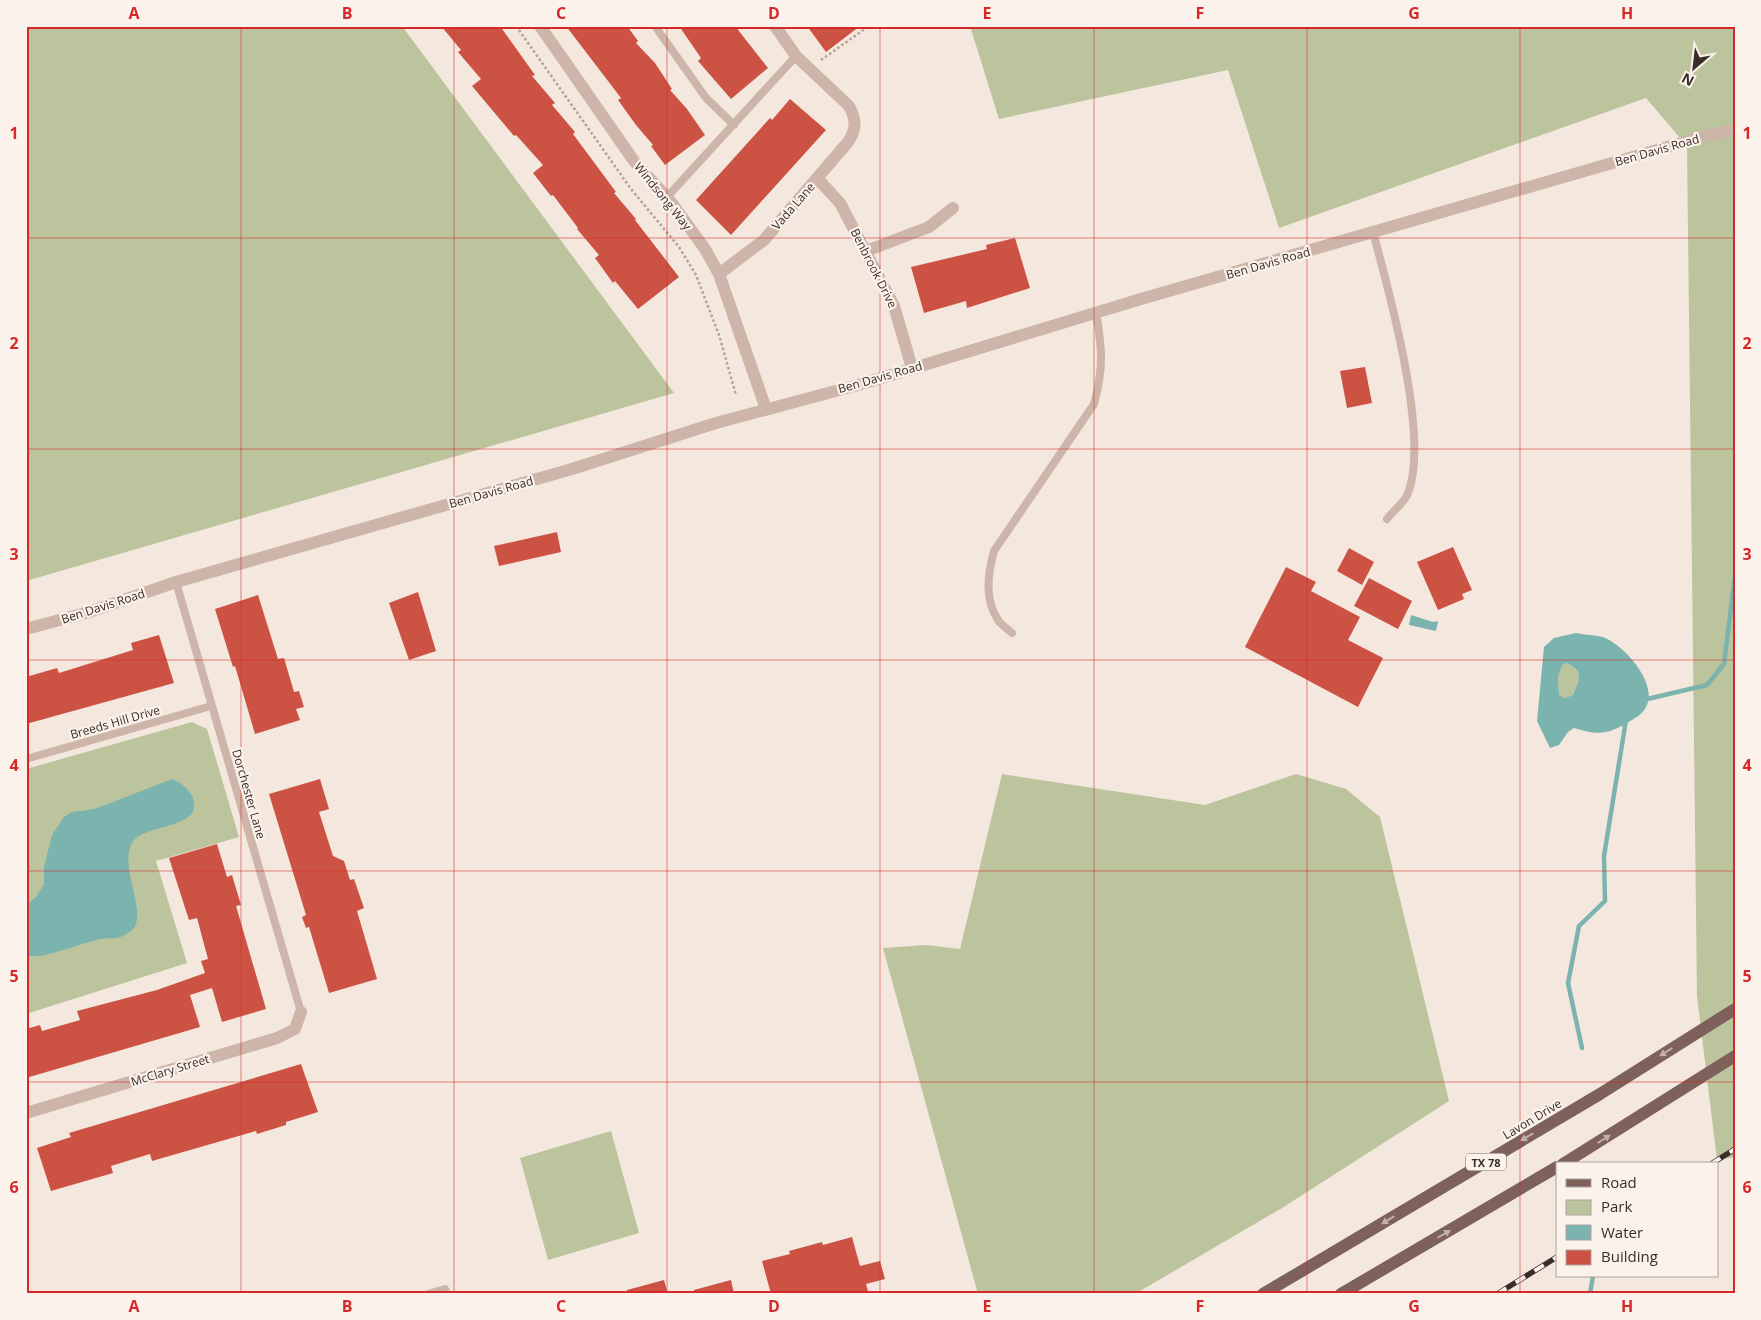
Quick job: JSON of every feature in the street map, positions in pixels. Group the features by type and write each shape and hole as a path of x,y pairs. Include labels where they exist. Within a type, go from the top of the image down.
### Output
{"main road":[{"name":"Lavon Drive","path":"1263,1294 1600,1094 1735,1009"},
{"path":"1565,1162 1735,1056"},
{"path":"1342,1294 1556,1168"}],"street":[{"name":"Windsong Way","path":"540,26 634,161 667,197 705,249 719,274 766,409"},
{"path":"775,26 796,56"},
{"name":"Vada Lane","path":"719,274 764,240 848,142 856,127 849,106 796,56"},
{"name":"Ben Davis Road","path":"26,629 88,612 176,582 562,472 716,423 912,368 1096,312 1709,135 1735,130"},
{"name":"Benbrook Drive","path":"817,178 840,203 894,306 912,368"},
{"path":"866,251 929,227 953,208"},
{"name":"McClary Street","path":"26,1113 277,1038 296,1029 301,1012"}],"lane":[{"path":"654,26 706,98 734,125"},
{"path":"667,197 796,56"},
{"path":"1373,232 1407,379 1414,428 1414,470 1408,495 1386,519"},
{"path":"1012,633 998,621 990,600 988,572 994,551 1094,404 1102,366 1102,350 1096,312"},
{"name":"Dorchester Lane","path":"176,582 301,1012"},
{"name":"Breeds Hill Drive","path":"26,759 211,706"},
{"path":"428,1294 445,1289 447,1294"}],"path":[{"path":"516,26 627,183 679,247 696,275 719,335 736,394"},
{"path":"818,63 869,26"}],"green space":[{"path":"26,26 402,26 674,393 26,581"},
{"path":"970,26 1735,26 1735,1157 1717,1160 1697,996 1687,146 1646,98 1279,228 1228,70 999,119"},
{"path":"1568,663 1578,671 1579,680 1573,695 1565,698 1559,695 1558,678 1562,665"},
{"path":"192,722 207,729 239,837 156,861 187,963 26,1014 26,769"},
{"path":"1002,774 1205,805 1296,774 1346,789 1380,817 1449,1101 1282,1208 1135,1294 978,1294 883,948 926,945 960,949"},
{"path":"611,1131 639,1233 548,1260 520,1158"}],"water":[{"path":"1411,615 1433,622 1438,621 1436,631 1409,625"},
{"path":"1576,633 1597,636 1611,641 1620,648 1637,666 1648,687 1649,698 1643,711 1636,718 1611,731 1598,733 1574,728 1568,732 1559,745 1550,748 1537,721 1544,647 1554,638","holes":["1568,663 1578,671 1579,680 1573,695 1565,698 1559,695 1558,678 1562,665"]},
{"path":"172,779 188,790 192,796 194,807 190,815 183,821 148,832 138,837 132,843 129,853 129,865 137,914 136,924 131,931 118,938 96,940 55,953 41,956 26,956 26,905 36,897 44,884 44,867 52,835 64,817 72,812 95,809"}],"building":[{"path":"441,26 500,26 535,75 532,76 555,103 552,105 575,132 573,134 616,192 614,193 679,277 638,309 615,281 613,283 595,258 599,255 577,229 553,195 551,196 533,173 543,165 516,135 514,136 472,86 481,79 458,52 461,50"},
{"path":"566,26 627,26 638,41 636,43 655,63 672,89 670,90 687,109 705,135 665,165 651,146 653,145 618,100 621,98"},
{"path":"679,26 735,26 768,68 731,99 698,61 701,58"},
{"path":"807,26 860,26 826,52"},
{"path":"790,99 826,130 731,235 696,200 770,118 772,120"},
{"path":"1015,238 1030,288 967,308 966,301 924,313 911,267 987,249 986,245"},
{"path":"1365,367 1372,403 1347,408 1340,371"},
{"path":"557,532 561,552 499,566 494,546"},
{"path":"1453,547 1472,590 1462,594 1464,599 1438,610 1417,562"},
{"path":"1349,548 1374,562 1362,585 1337,571"},
{"path":"1286,567 1316,582 1311,591 1360,617 1348,640 1383,658 1358,707 1245,647"},
{"path":"1369,578 1412,601 1398,629 1354,606"},
{"path":"418,592 436,651 409,660 389,603"},
{"path":"258,595 278,659 284,658 294,692 299,691 304,707 296,709 300,720 255,734 235,666 233,667 215,609"},
{"path":"159,635 174,683 26,724 26,677 57,668 59,673 133,650 131,643"},
{"path":"320,779 329,809 319,812 333,856 344,861 350,880 354,879 364,908 357,911 377,979 329,993 309,927 306,928 302,917 306,915 269,794"},
{"path":"217,844 227,877 232,875 241,905 236,906 266,1009 222,1022 212,988 190,995 200,1027 26,1078 26,1029 40,1025 42,1031 80,1020 77,1011 157,990 205,973 201,961 208,959 197,918 189,920 169,858"},
{"path":"301,1064 318,1112 257,1134 256,1131 152,1161 150,1154 111,1166 113,1173 51,1191 37,1148 71,1137 69,1133"},
{"path":"852,1237 860,1266 880,1261 885,1279 866,1284 869,1294 771,1294 762,1261 790,1254 789,1251 822,1242 823,1245"},
{"path":"664,1280 668,1294 627,1294 627,1290"},
{"path":"731,1280 734,1294 694,1294 694,1290"}],"waterway":[{"path":"1643,700 1707,685 1724,664 1735,576"},
{"path":"1582,1048 1568,983 1579,926 1605,901 1604,856 1626,720"},
{"path":"1590,1294 1593,1278"}],"railway":[{"path":"1714,1162 1735,1149"},
{"path":"1497,1294 1556,1258"}]}
